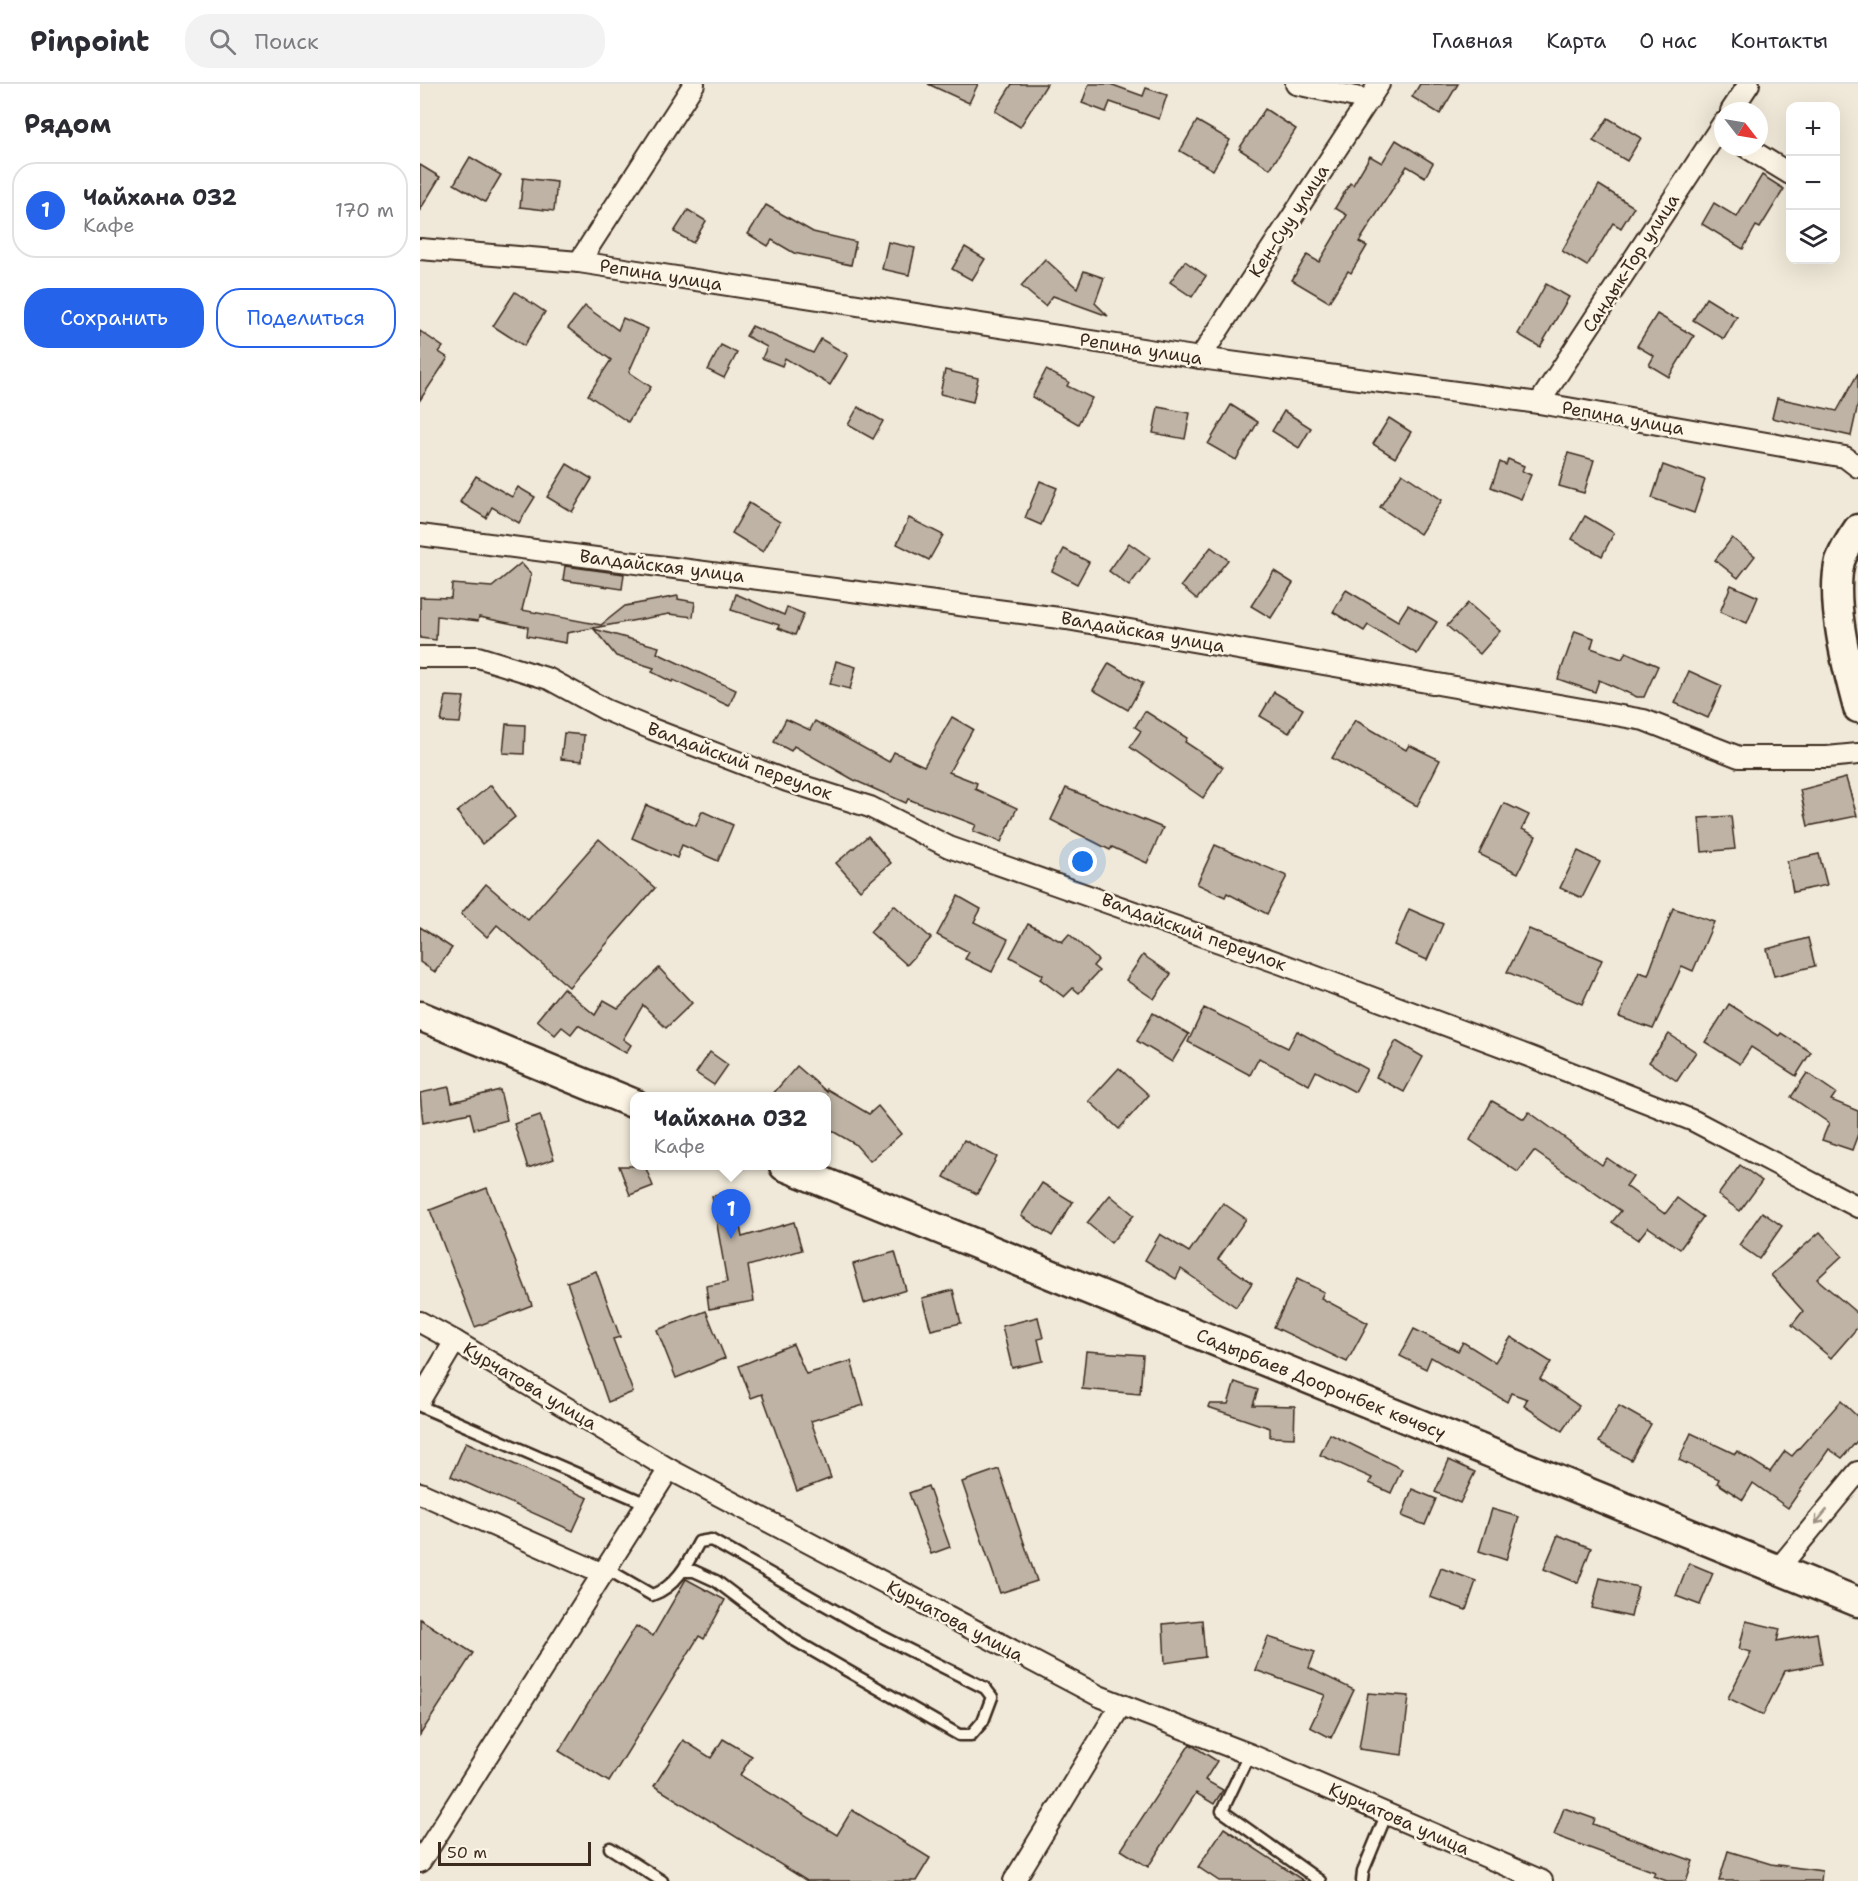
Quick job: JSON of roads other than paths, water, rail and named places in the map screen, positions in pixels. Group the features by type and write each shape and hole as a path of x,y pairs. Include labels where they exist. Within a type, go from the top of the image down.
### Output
{"main road":[{"path":"1858,529 1841,560 1837,581 1840,621 1858,708"},
{"path":"420,1016 630,1102"},
{"name":"Садырбаев Дооронбек көчөсү","path":"794,1170 1858,1602"}],"street":[{"path":"579,262 694,84"},
{"path":"1296,84 1374,92"},
{"path":"1737,102 1749,84"},
{"name":"Кен-Суу улица","path":"1200,358 1374,92"},
{"name":"Сандык-Тор улица","path":"1539,403 1714,141"},
{"path":"1761,156 1786,171"},
{"name":"Репина улица","path":"420,249 579,262 1200,358 1539,403 1845,457 1858,467"},
{"name":"Валдайская улица","path":"420,535 1067,619 1644,720 1739,757 1827,758 1858,754"},
{"name":"Валдайский переулок","path":"420,657 478,657 549,679 606,710 777,777 870,807 949,847 1282,964 1694,1121 1858,1207"},
{"path":"420,1322 455,1341"},
{"name":"Курчатова улица","path":"420,1400 455,1341 669,1469 1099,1696 1249,1754 1542,1881"},
{"path":"420,1862 669,1469"},
{"path":"1778,1569 1858,1472"},
{"path":"420,1492 605,1571"},
{"path":"1014,1881 1121,1705"}],"lane":[{"path":"420,1406 647,1504"},
{"path":"605,1571 652,1595 662,1590 684,1571 699,1542 711,1540 871,1631 985,1688 992,1697 983,1721 971,1735 959,1735 794,1640 716,1581 694,1571 684,1571"},
{"path":"1249,1754 1222,1811 1320,1881"},
{"path":"1362,1881 1363,1871 1387,1814"},
{"path":"610,1848 662,1881"}],"place":[{"name":"Чайхана 032","path":"731,1239"}]}
